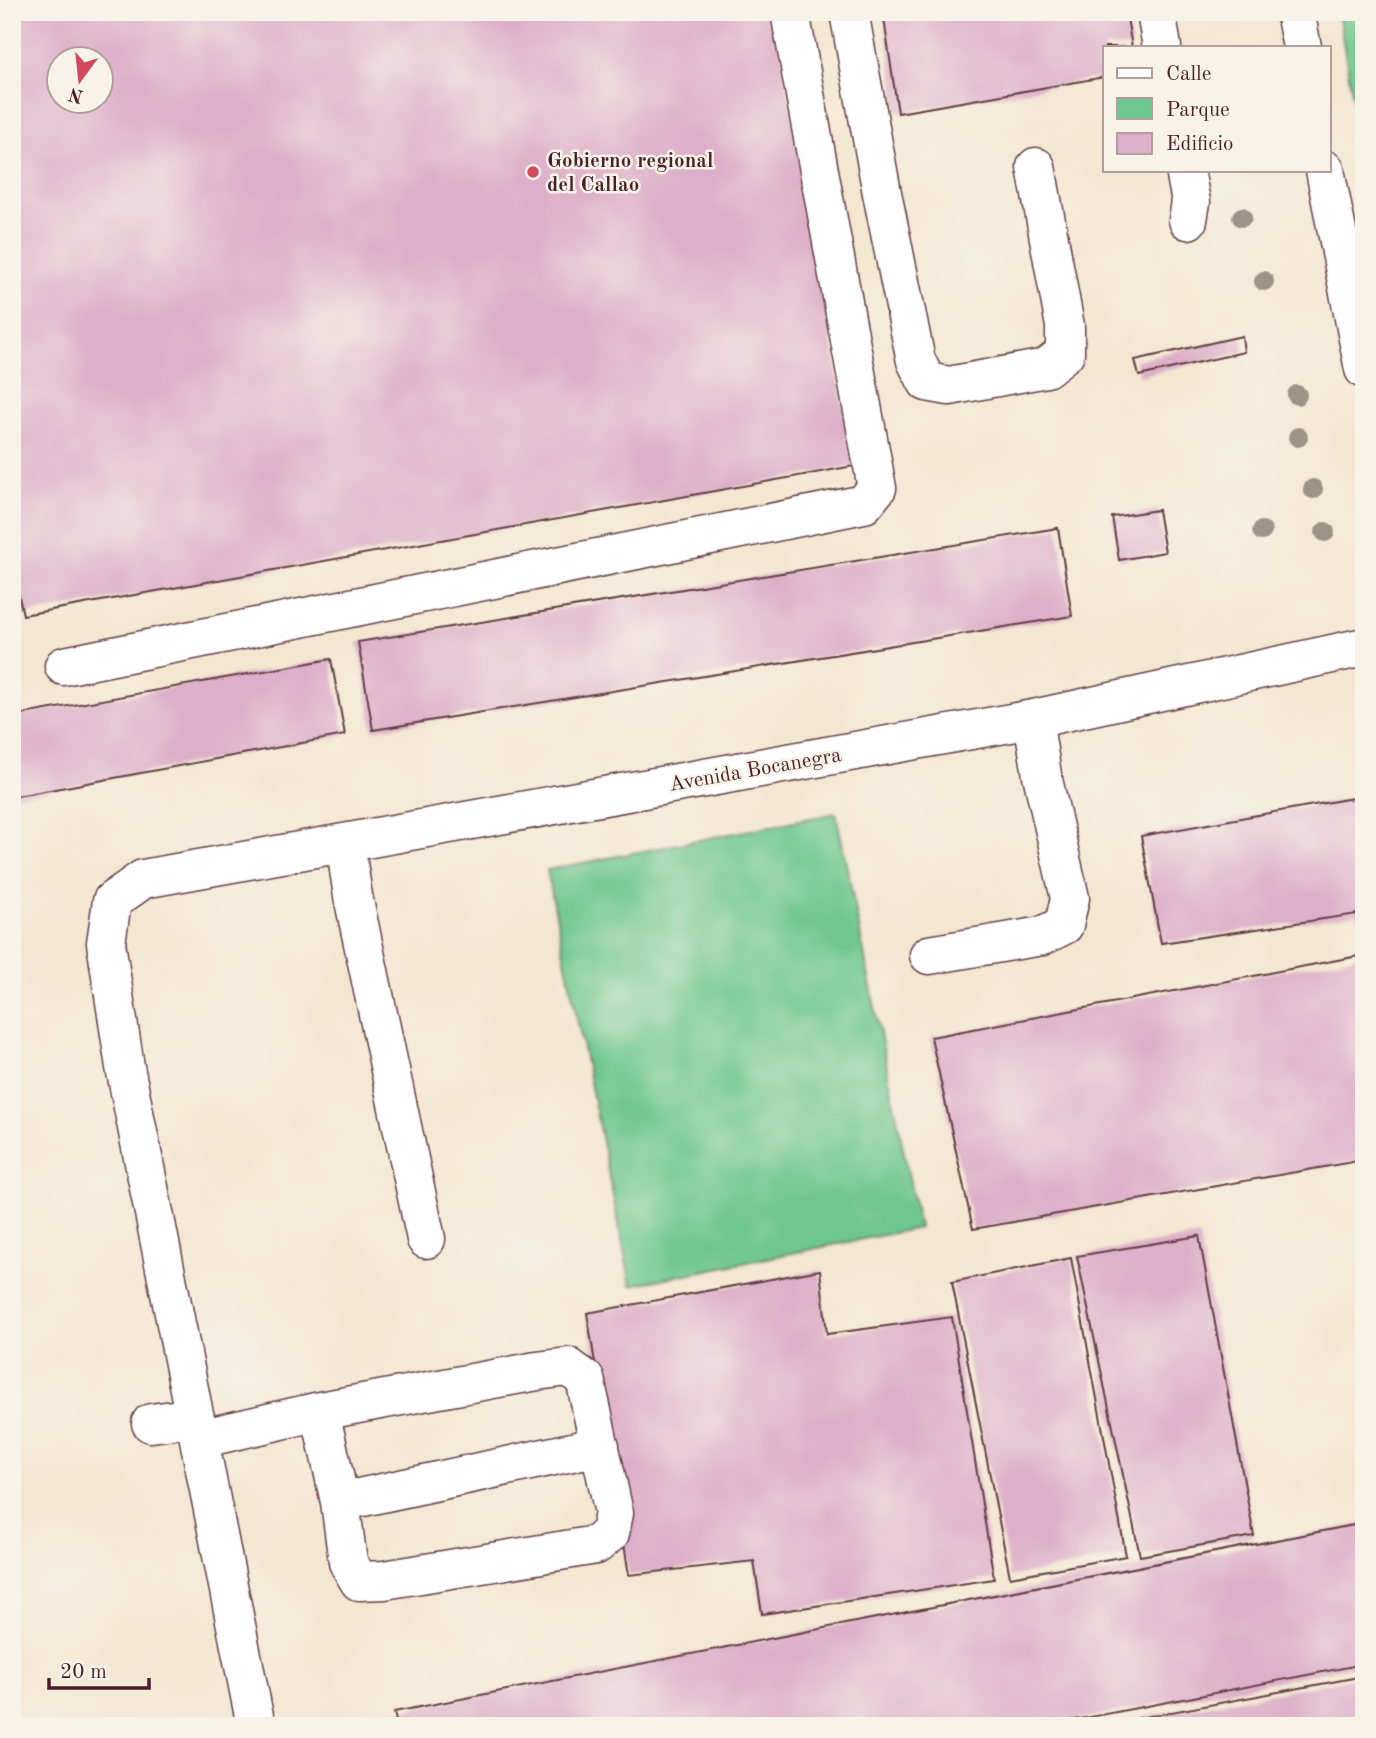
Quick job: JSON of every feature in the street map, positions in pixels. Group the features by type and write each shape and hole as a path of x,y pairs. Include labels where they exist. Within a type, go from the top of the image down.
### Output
{"lane":[{"path":"64,666 864,504 877,488 790,12"},
{"path":"849,12 881,193 916,361 927,382 949,386 1045,368 1065,353 1065,326 1036,167"},
{"path":"1156,12 1162,46"},
{"path":"1295,12 1302,46"},
{"path":"813,134 870,124"},
{"path":"1185,172 1191,202 1188,220"},
{"path":"1325,172 1364,369"},
{"name":"Avenida Bocanegra","path":"197,1428 125,1067 106,943 112,901 143,879 1033,719 1364,648"},
{"path":"929,955 1042,936 1064,925 1070,898 1042,775 1033,719"},
{"path":"345,843 426,1240"},
{"path":"151,1423 197,1428 320,1411 568,1367 585,1379 614,1513 610,1533 596,1545 384,1580 359,1581 348,1562 341,1502 320,1411"},
{"path":"197,1428 256,1726"},
{"path":"341,1502 600,1446"}],"green space":[{"path":"1338,12 1364,12 1364,163"},
{"path":"836,813 919,1228 631,1285 547,870"}],"building":[{"path":"12,12 774,12 854,466 23,615 12,564"},
{"path":"883,12 1126,12 1132,46 1103,46 1103,77 898,113"},
{"path":"1242,336 1244,352 1139,376 1135,360"},
{"path":"1158,510 1165,552 1119,560 1112,517"},
{"path":"1058,528 1072,616 373,730 358,642"},
{"path":"331,659 345,735 12,797 12,716"},
{"path":"1364,796 1364,932 1357,914 1161,943 1141,836"},
{"path":"1364,955 1364,1160 973,1229 931,1037"},
{"path":"1199,1236 1254,1536 1140,1556 1077,1256"},
{"path":"1071,1258 1126,1556 1010,1577 952,1282"},
{"path":"820,1270 827,1334 952,1317 994,1579 762,1614 754,1561 629,1575 587,1313"},
{"path":"1364,1523 1364,1664 1044,1726 397,1726 394,1712"},
{"path":"1364,1676 1364,1726 1107,1726 1107,1724"}],"place":[{"name":"Gobierno regional del Callao","path":"533,172"}]}
